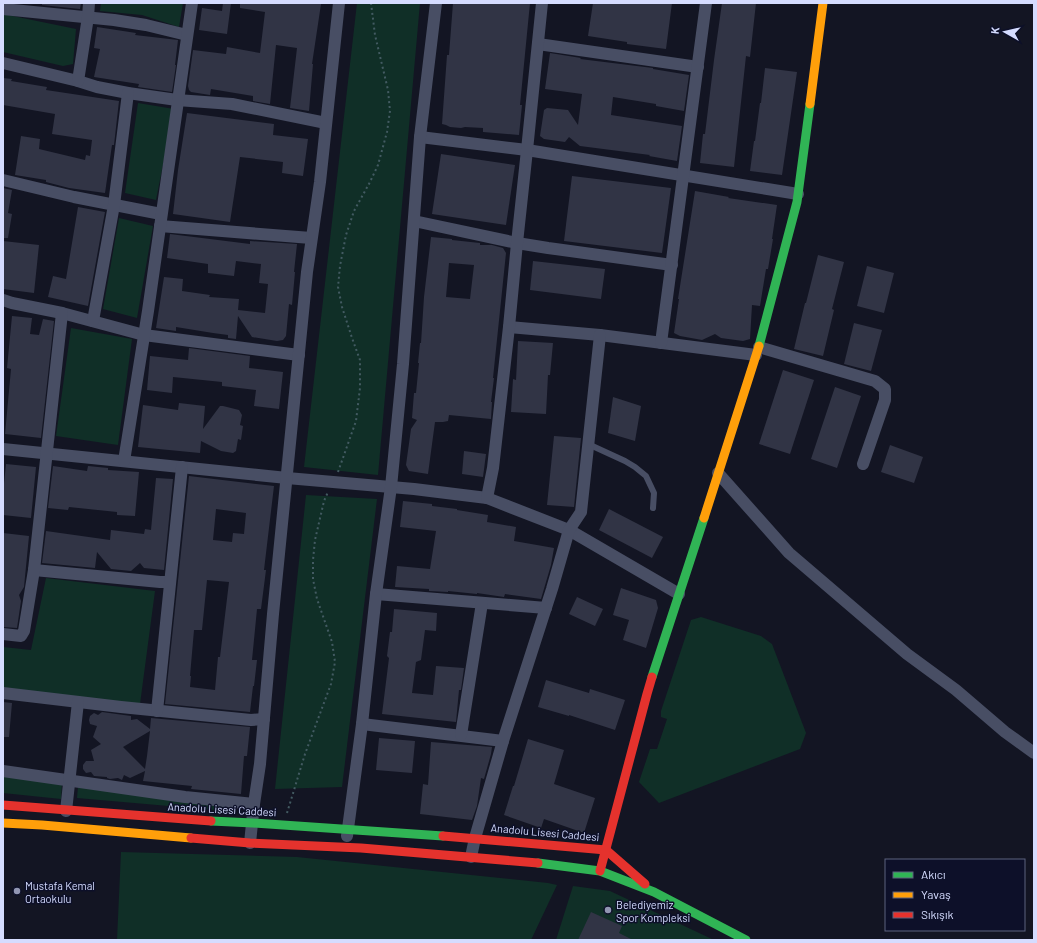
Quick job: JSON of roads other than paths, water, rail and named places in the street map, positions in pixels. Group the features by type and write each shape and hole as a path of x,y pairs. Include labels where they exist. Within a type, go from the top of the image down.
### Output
{"street":[{"path":"78,81 88,17 88,3"},
{"path":"124,461 144,335 192,3"},
{"path":"250,842 260,764 307,272 320,182 339,3"},
{"path":"346,847 347,829 362,724 376,594 391,487 403,364 420,137 436,3"},
{"path":"487,498 493,468 509,327 542,3"},
{"path":"661,343 706,3"},
{"path":"600,871 647,694 758,351 795,210 823,3"},
{"path":"3,10 114,20 146,25 187,35"},
{"path":"538,44 698,67"},
{"path":"3,62 97,87 128,93 177,100 232,104 326,123"},
{"path":"93,321 114,205 128,93"},
{"path":"420,137 527,150 798,194"},
{"path":"3,180 114,205 161,220 311,238"},
{"path":"414,221 517,243 672,265"},
{"path":"3,300 12,304 62,313 144,335 299,354"},
{"path":"3,634 21,636 24,631 34,570 62,313"},
{"path":"509,327 600,335 661,343 758,351 875,381 885,389 885,400 863,464"},
{"path":"471,857 503,741 546,608 569,530 581,512 600,335"},
{"path":"3,449 287,478 414,489 487,498 569,530 679,594"},
{"path":"157,711 182,467"},
{"path":"718,472 789,553 907,654 956,690 1005,732 1034,753"},
{"path":"34,570 170,582"},
{"path":"376,594 546,608"},
{"path":"461,736 482,602"},
{"path":"3,694 157,711 251,720 264,719"},
{"path":"66,810 78,702"},
{"path":"362,724 503,741"},
{"path":"3,771 184,797 254,804"},
{"name":"Anadolu Lisesi Caddesi","path":"3,805 208,821 475,838 606,850 654,892"},
{"path":"3,823 471,857 542,863 600,871 654,892 746,940"}],"lane":[{"path":"588,444 625,461 646,476 654,493 653,508"}],"place":[{"name":"Mustafa Kemal Ortaokulu","path":"17,891"},
{"name":"Belediyemiz Spor Kompleksi","path":"608,910"}]}
